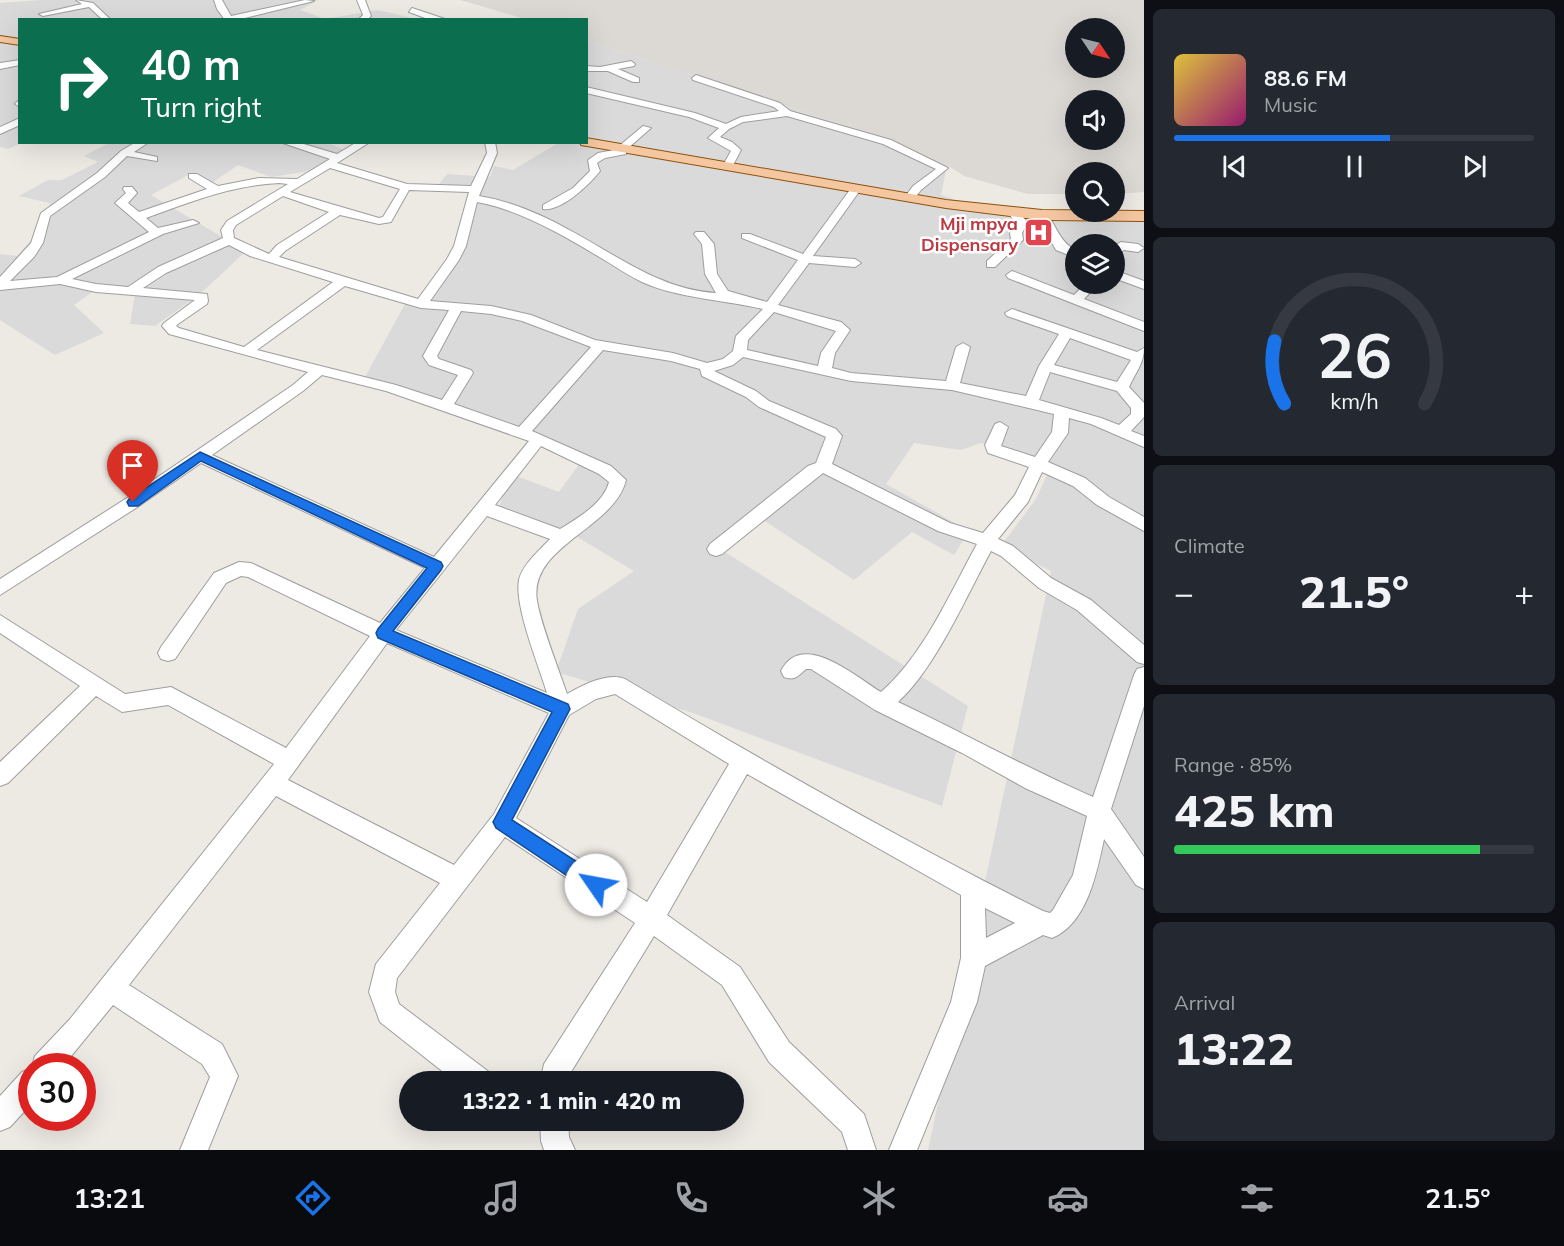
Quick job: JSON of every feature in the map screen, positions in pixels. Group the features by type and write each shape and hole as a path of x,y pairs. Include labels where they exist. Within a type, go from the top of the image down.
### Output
{"main road":[{"path":"0,39 18,42"},
{"path":"588,142 909,198 1014,213 1144,216"}],"street":[{"path":"77,0 90,5 106,18"},
{"path":"218,0 220,9 228,18"},
{"path":"361,0 367,16 364,18"},
{"path":"234,18 310,1"},
{"path":"43,14 90,5"},
{"path":"412,10 434,18"},
{"path":"0,66 18,62"},
{"path":"588,68 598,70 631,64"},
{"path":"609,68 636,80"},
{"path":"696,78 777,105 787,113 879,140 909,151 943,168 917,188 909,198"},
{"path":"588,90 692,115 726,127"},
{"path":"727,167 736,150 713,138 726,127 741,120 787,113"},
{"path":"0,131 16,122"},
{"path":"10,138 16,122"},
{"path":"622,148 646,128"},
{"path":"0,285 30,254 37,243 45,215 101,175 125,153 141,144"},
{"path":"292,144 339,158"},
{"path":"229,240 227,230 231,223 362,144"},
{"path":"421,304 453,260 460,246 474,194 492,153 490,144"},
{"path":"547,207 584,185 595,171 592,162 595,158 622,152 602,145"},
{"path":"125,153 153,159"},
{"path":"328,164 406,187 474,194 573,236 647,280 707,296 728,297 836,325 843,330 828,353 824,371"},
{"path":"193,176 215,189"},
{"path":"137,217 215,189 277,178 297,182"},
{"path":"280,192 338,211 379,221 391,217 406,187"},
{"path":"128,189 132,193 121,203 159,232"},
{"path":"229,240 254,253 421,304 491,310 526,318 600,345 673,357 707,367 728,362 740,352 741,339 753,329 770,307 856,189"},
{"path":"272,258 288,243 338,211"},
{"path":"991,264 1017,240 1016,233 1022,223 1014,213"},
{"path":"1042,215 1060,247 1065,250"},
{"path":"60,280 159,232 193,223"},
{"path":"700,234 708,244 711,274 723,294 728,297"},
{"path":"746,236 806,259 855,263"},
{"path":"130,291 162,270 229,240"},
{"path":"1125,246 1142,248"},
{"path":"1012,275 1144,327"},
{"path":"1125,278 1144,285"},
{"path":"0,285 60,280 96,288 202,297 202,301 173,321 170,326 174,331 318,371 391,388 524,432 605,470 618,480 618,489 562,537 537,565 528,579 528,601 562,709"},
{"path":"246,352 344,281"},
{"path":"1075,301 1082,294"},
{"path":"445,406 466,373 434,363 430,356 457,307"},
{"path":"1012,313 1142,355 1127,375 1122,388"},
{"path":"1031,402 1055,349 1068,332"},
{"path":"524,432 600,345"},
{"path":"952,386 963,347"},
{"path":"740,352 785,364 851,377 952,386 1031,402 1062,411 1144,442"},
{"path":"707,367 707,373 751,394 764,404 834,436 823,466 814,470 716,549"},
{"path":"1047,367 1122,388 1139,407 1138,415 1121,432"},
{"path":"0,588 200,456 298,388 318,371"},
{"path":"882,704 900,688 936,636 987,541 1022,498 1038,464 1060,433 1062,411"},
{"path":"1000,428 993,445 994,449 1038,464 1079,482 1103,501 1144,525"},
{"path":"57,1053 79,1028 273,783 383,633 539,439"},
{"path":"200,456 436,566"},
{"path":"823,466 944,527 987,541 1013,555 1045,583 1084,605 1144,656"},
{"path":"483,509 496,511 562,537"},
{"path":"168,653 220,578 239,569 251,570 383,633 562,709"},
{"path":"0,623 122,703 136,703 157,695 171,696 290,761"},
{"path":"791,671 800,662 808,660 817,663 882,704 969,746 1033,782 1099,811 1144,877"},
{"path":"464,1071 389,1013 382,992 385,973 502,822 562,709 576,698 599,687 618,686 743,761 973,888 1041,923 1052,926 1062,919 1084,879 1099,811 1144,675"},
{"path":"0,776 94,685"},
{"path":"556,1071 651,919 743,761"},
{"path":"273,783 459,880"},
{"path":"502,822 651,919 731,976 779,1052 854,1124 862,1150"},
{"path":"903,1150 964,1002 974,958 973,888"},
{"path":"974,958 1041,923"},
{"path":"110,988 212,1054 225,1076 194,1150"},
{"path":"0,1117 18,1097"},
{"path":"555,1131 555,1141 561,1150"}],"shaded area":[{"path":"40,0 318,0 300,10 322,18 18,18 19,144 8,149 0,147 0,3"},
{"path":"460,0 1144,0 1144,192 1125,193 1125,162 1065,162 1065,194 1028,194 964,176 947,165 890,140 588,40 588,18 522,18"},
{"path":"378,10 412,18 331,18"},
{"path":"588,40 890,140 947,165 941,195 1022,222 1144,221 1144,1150 928,1150 1051,571 1001,546 1036,499 1051,466 981,443 961,450 914,443 886,484 969,531 954,555 912,532 854,580 756,515 725,552 968,706 942,806 693,713 556,672 578,609 634,571 569,532 499,507 511,474 559,492 583,459 540,440 365,377 405,304 423,307 482,191 437,187 447,174 490,177 494,166 513,170 556,144 588,144"},
{"path":"107,144 330,144 346,151 316,170 271,177 238,165 206,187 188,175 151,195 246,251 199,295 155,326 130,324 135,294 95,290 74,305 104,333 55,355 0,320 0,254 17,256 44,226 50,203 19,196 48,180 62,180 98,162 84,156"}],"place":[{"name":"Mji mpya Dispensary","path":"1039,233"}],"route":[{"path":"133,502 200,456 436,566 383,633 562,709 502,822 596,885"}]}
